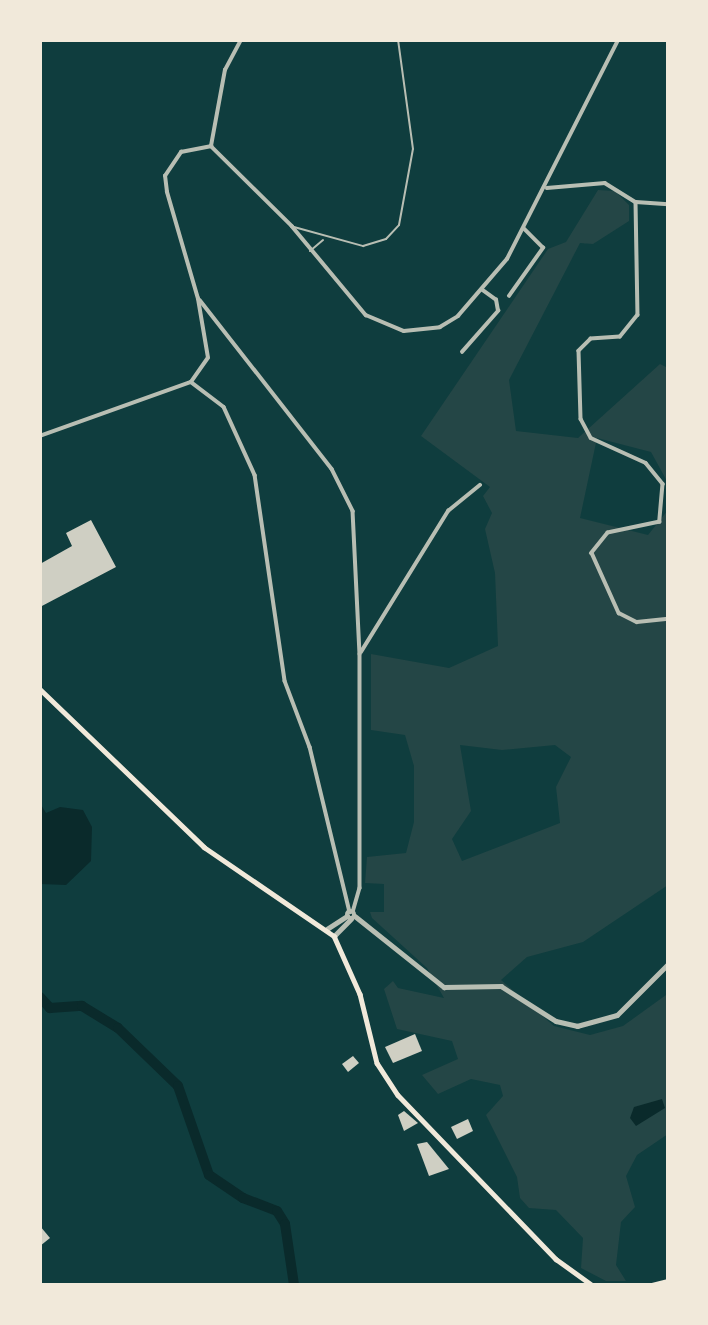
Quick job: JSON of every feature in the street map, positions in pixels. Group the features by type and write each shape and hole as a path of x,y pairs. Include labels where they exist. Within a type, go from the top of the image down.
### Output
{"main road":[{"path":"40,689 204,847 334,936 360,994 377,1063 398,1095 556,1259 592,1285"},
{"path":"652,1285 668,1281"}],"street":[{"path":"211,146 225,70 241,40"},
{"path":"211,146 292,226 310,251 366,315 404,331 440,327 482,290 524,229 547,188 618,40"},
{"path":"40,436 191,382 208,350 198,299 165,176 181,152 211,146"},
{"path":"547,188 605,183 636,202 668,204"},
{"path":"636,202 638,315 620,337 592,339 579,351 581,419 591,439 646,463 663,484 660,522 608,533 592,553 619,613 637,622 668,619"},
{"path":"509,296 544,248 524,229"},
{"path":"462,352 498,311 496,300 482,290"},
{"path":"198,299 345,492 357,530 360,888 351,915 334,936"},
{"path":"191,382 224,407 242,438 269,551 285,681 310,747 351,915 444,987 501,986 556,1021 577,1026 617,1015 668,964"},
{"path":"360,654 448,511 480,485"},
{"path":"269,551 277,549"},
{"path":"275,595 283,594"},
{"path":"327,929 351,915"}],"lane":[{"path":"292,226 324,239 377,244 399,225 413,149 398,40"},
{"path":"310,251 324,239"}],"shaded area":[{"path":"598,190 615,191 629,205 629,221 593,244 580,243 509,380 516,431 578,438 660,364 668,368 668,483 651,452 597,438 580,518 648,535 668,510 668,885 583,942 527,957 501,980 554,1026 590,1035 623,1026 666,995 668,976 668,1134 637,1155 626,1176 635,1207 621,1222 616,1265 626,1281 606,1281 581,1268 583,1238 556,1210 529,1208 520,1198 517,1177 486,1115 503,1096 500,1085 471,1079 438,1094 422,1075 458,1059 452,1041 397,1029 384,989 393,981 398,988 444,998 427,968 372,918 370,912 384,912 384,884 365,883 367,857 406,853 414,822 414,766 405,735 371,730 371,654 449,668 498,646 495,573 485,529 492,513 483,496 490,487 421,436 548,249 566,242","holes":["460,745 502,750 555,745 571,757 556,787 560,823 462,861 452,839 471,811"]},
{"path":"40,803 46,813 60,807 83,810 92,827 91,861 66,885 40,884"},
{"path":"662,1099 665,1108 636,1126 630,1118 634,1107"}],"building":[{"path":"91,520 116,567 40,607 40,564 72,546 66,533"},
{"path":"415,1034 422,1051 393,1063 385,1047"},
{"path":"353,1056 359,1063 348,1072 342,1064"},
{"path":"404,1111 418,1123 404,1131 398,1115"},
{"path":"468,1119 473,1131 457,1139 451,1127"},
{"path":"427,1142 449,1169 429,1176 417,1144"},
{"path":"40,1226 50,1238 40,1246"}],"waterway":[{"path":"40,997 50,1008 82,1006 118,1028 178,1086 209,1175 243,1198 277,1211 285,1224 294,1285"}]}
